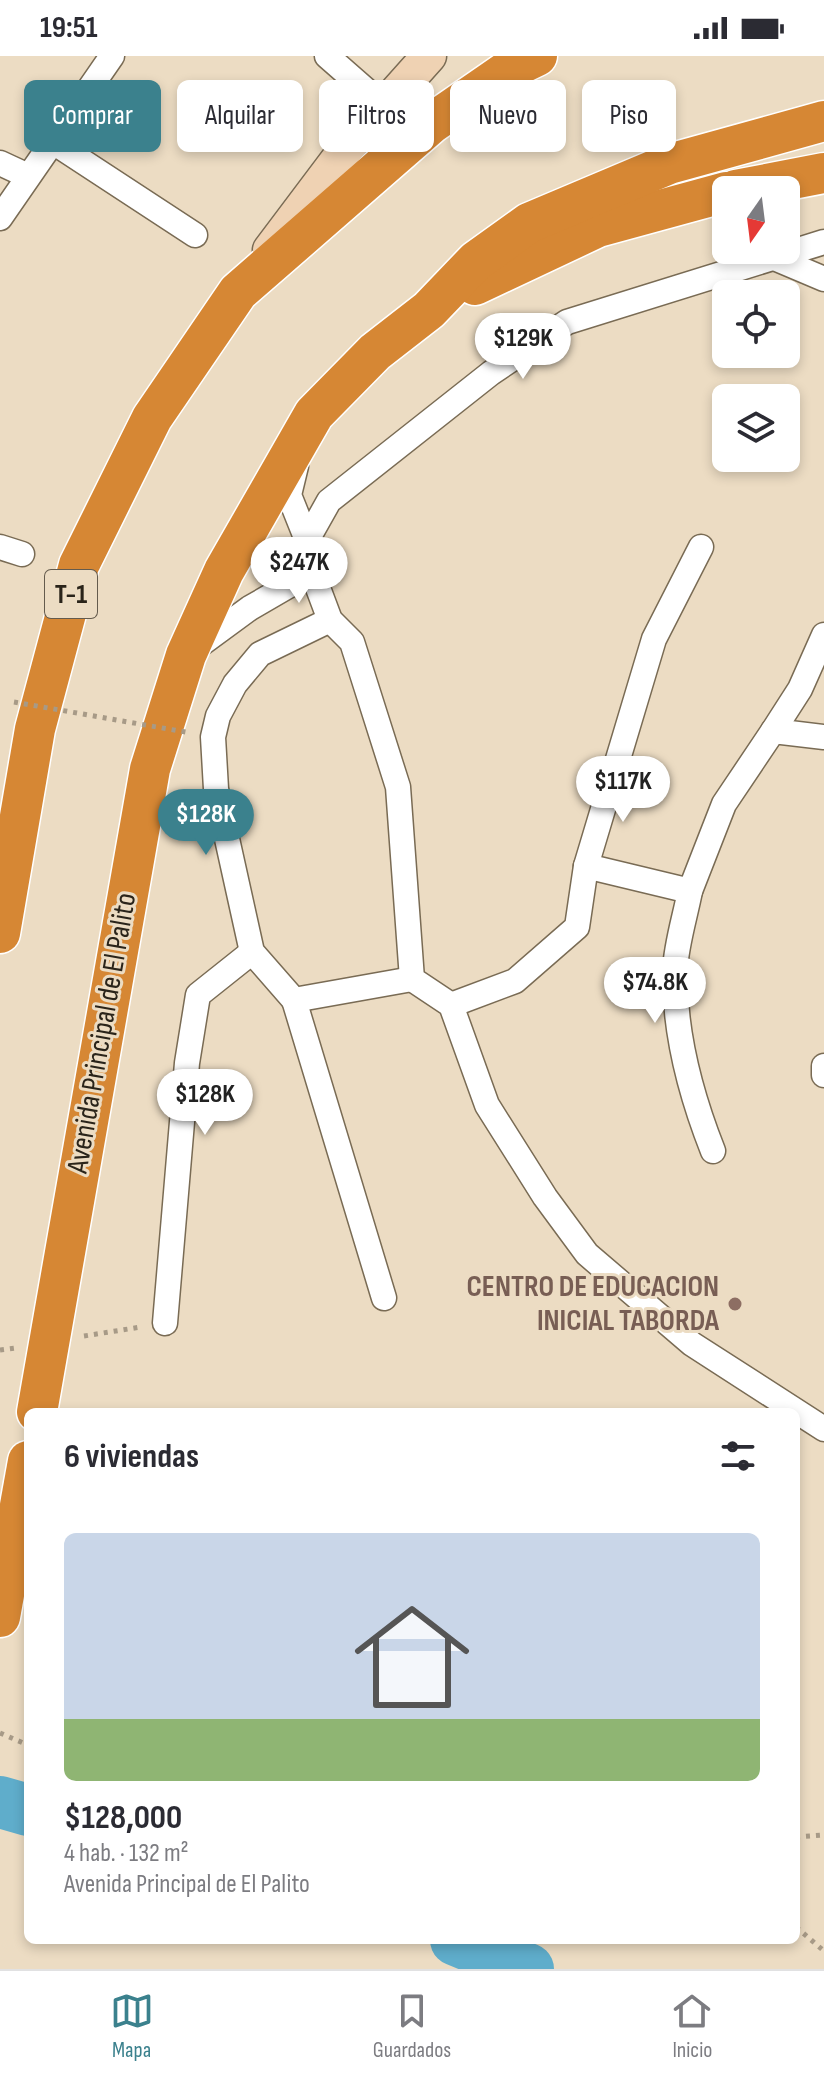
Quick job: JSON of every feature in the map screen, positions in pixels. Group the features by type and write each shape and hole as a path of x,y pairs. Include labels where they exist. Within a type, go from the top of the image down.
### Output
{"highway":[{"name":"T-1","path":"0,933 35,729 79,565 152,418 238,292 432,123 510,69 537,56"},
{"path":"429,310 476,261 529,223 669,164 824,121"},
{"path":"800,178 824,173"},
{"path":"429,310 598,227 712,196"},
{"name":"Avenida Principal de El Palito","path":"38,1408 138,827 150,769 186,655 224,571 314,414 375,352 429,310"},
{"path":"0,1617 24,1483"}],"main road":[{"path":"407,80 429,56"},
{"path":"238,292 344,152"}],"street":[{"path":"96,80 112,56"},
{"path":"327,56 354,80"},
{"path":"0,218 46,152"},
{"path":"68,152 195,235"},
{"path":"0,163 28,176"},
{"path":"800,249 824,242"},
{"path":"307,540 329,501 491,373 567,322 750,264"},
{"path":"789,264 824,279"},
{"path":"303,434 289,495 307,540 312,572 330,620 352,642 398,787 412,979"},
{"path":"451,1005 515,981 577,927 586,866 654,639 701,547"},
{"path":"186,655 250,608 312,572"},
{"path":"330,620 260,654 235,684 218,716 213,737 216,789 252,952 294,1000 384,1298"},
{"path":"713,1151 691,1095 676,1007 675,967 690,891 724,804 800,689 824,635"},
{"path":"773,731 824,737"},
{"path":"586,866 690,891"},
{"path":"165,1323 187,1063 198,995 252,952"},
{"path":"294,1000 412,979 451,1005 487,1105 545,1197 587,1254 692,1344 791,1408"},
{"path":"824,1066 824,1075"},
{"path":"800,1414 824,1429"}],"path":[{"path":"14,702 191,733"},
{"path":"0,1733 24,1743"},
{"path":"800,1837 824,1835"},
{"path":"800,1930 824,1951"}],"waterway":[{"path":"0,1802 24,1809"},
{"path":"466,1944 528,1969"}],"place":[{"name":"CENTRO DE EDUCACION INICIAL TABORDA","path":"735,1304"}]}
